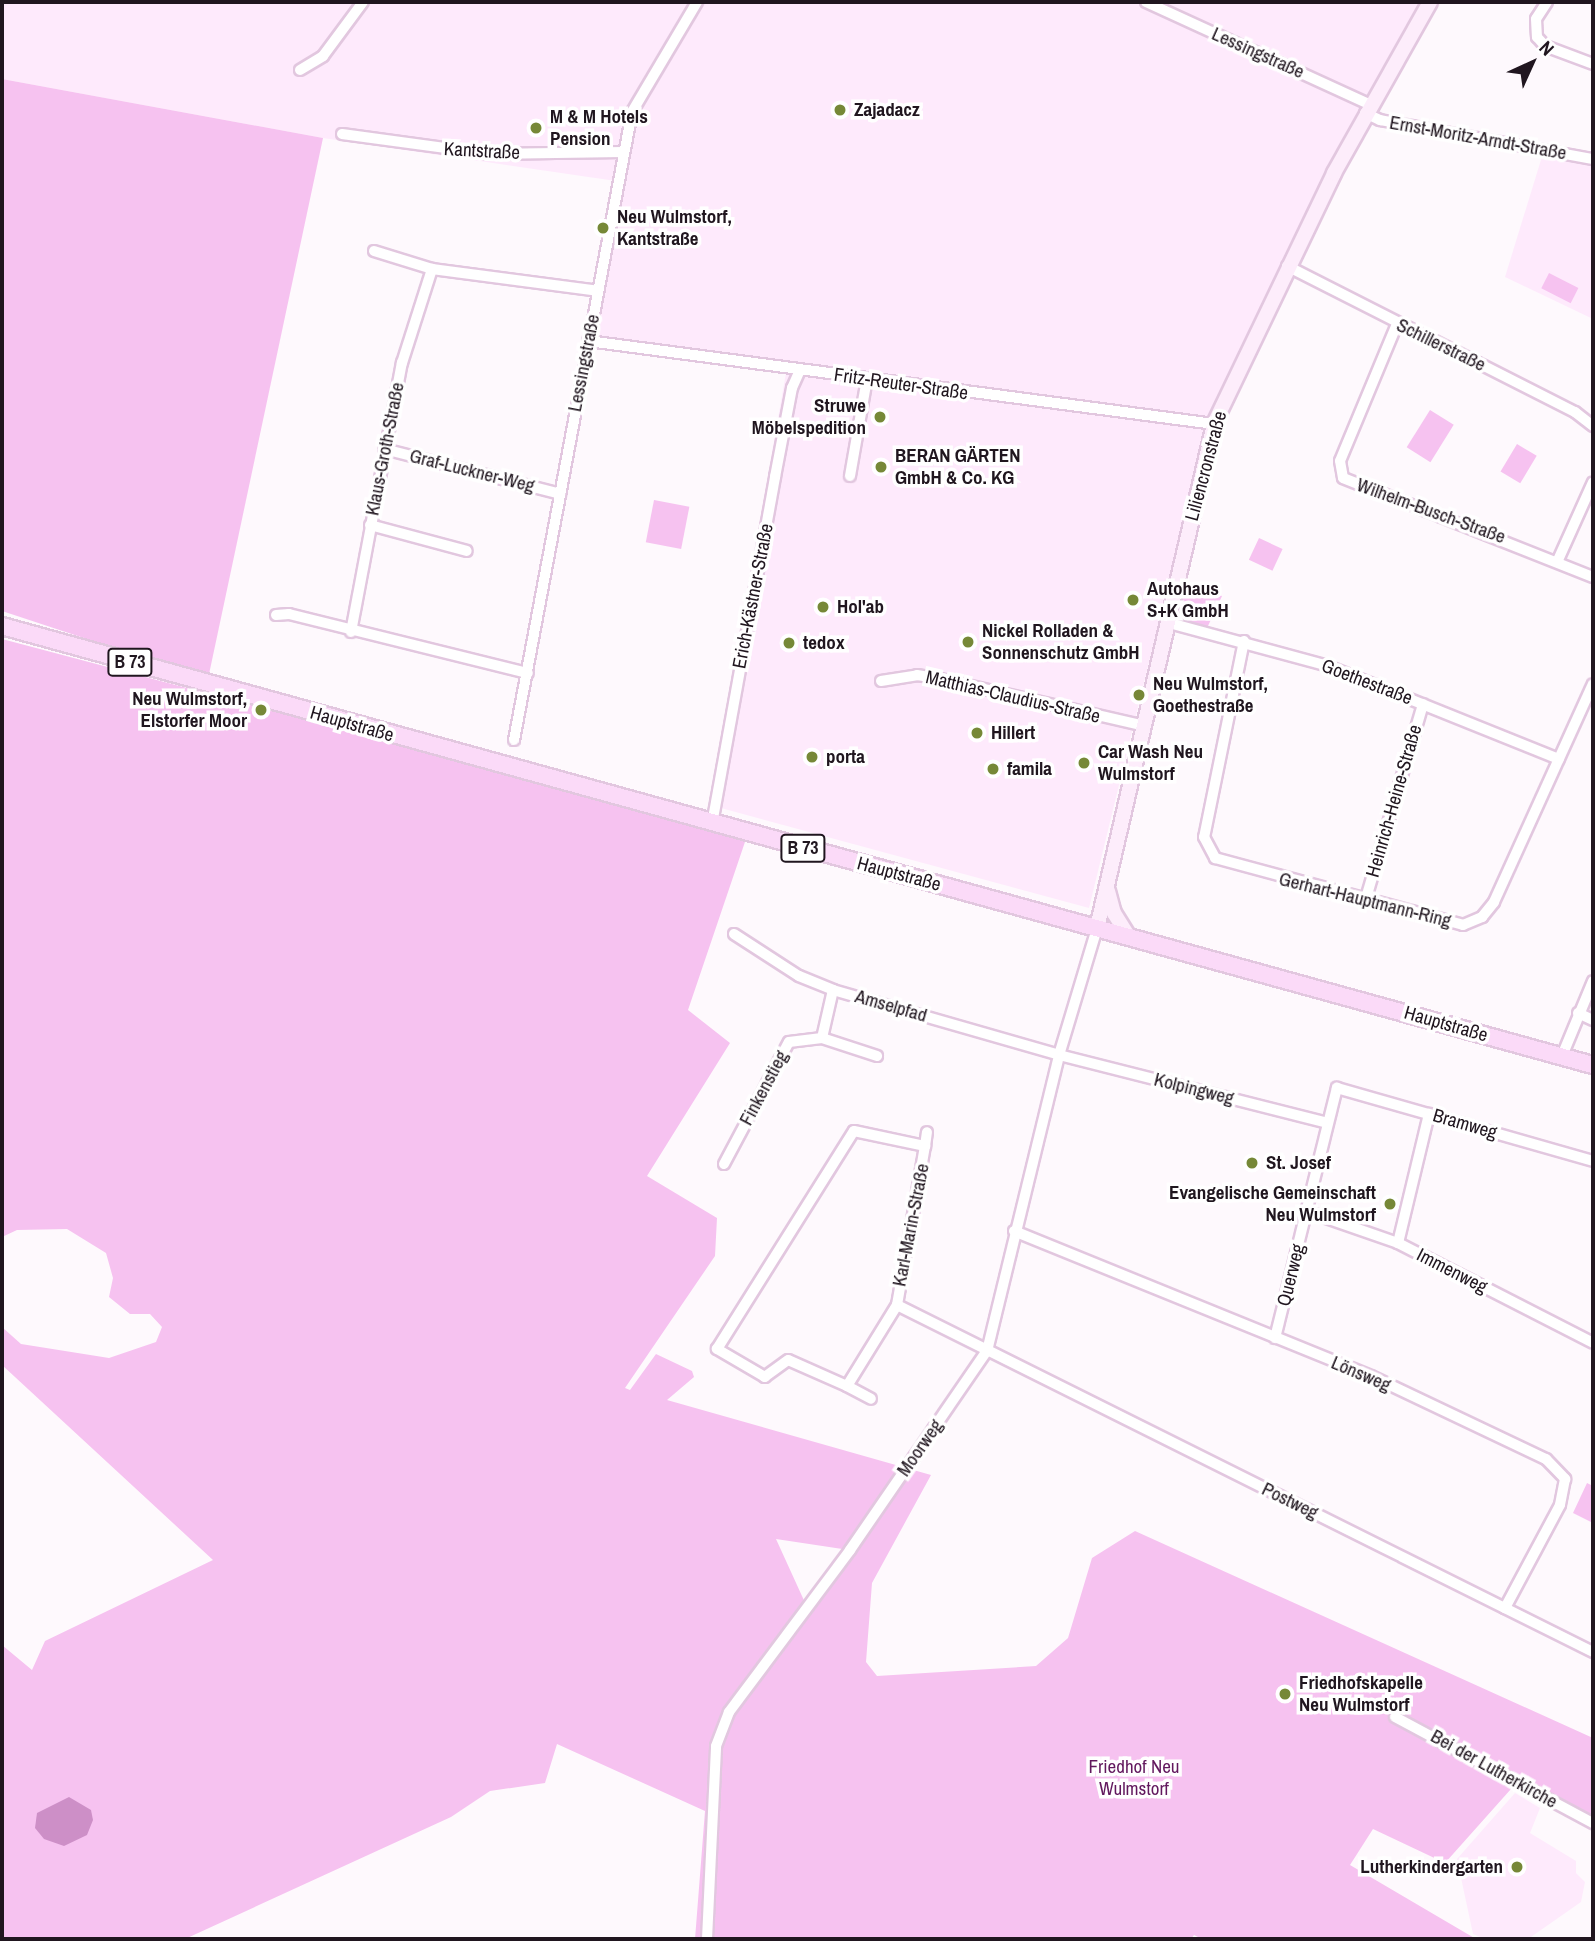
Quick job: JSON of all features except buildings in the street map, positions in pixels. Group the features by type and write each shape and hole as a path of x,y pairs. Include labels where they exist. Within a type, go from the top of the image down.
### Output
{"main road":[{"name":"Hauptstraße","path":"2,626 1593,1065"}],"street":[{"path":"300,70 323,56 363,2"},
{"name":"Lessingstraße","path":"514,740 632,112 697,2"},
{"name":"Lessingstraße","path":"1146,2 1367,109"},
{"name":"Liliencronstraße","path":"1097,928 1108,890 1214,424 1287,266 1367,109 1430,2"},
{"path":"1547,2 1536,19 1537,37 1545,46 1593,64"},
{"name":"Ernst-Moritz-Arndt-Straße","path":"1367,109 1380,120 1593,159"},
{"name":"Kantstraße","path":"342,134 488,154 623,152"},
{"path":"374,251 432,269 597,291"},
{"name":"Schillerstraße","path":"1287,266 1575,412 1593,426"},
{"name":"Klaus-Groth-Straße","path":"351,632 402,363 432,269"},
{"name":"Wilhelm-Busch-Straße","path":"1397,324 1340,461 1343,478 1558,560 1593,577"},
{"name":"Fritz-Reuter-Straße","path":"588,341 1214,424"},
{"name":"Erich-Kästner-Straße","path":"712,824 787,412 800,370"},
{"path":"850,476 867,379"},
{"name":"Graf-Luckner-Weg","path":"384,449 559,494"},
{"path":"1558,560 1593,482"},
{"path":"370,525 467,551"},
{"path":"276,615 289,614 351,632 528,673"},
{"name":"Goethestraße","path":"1169,624 1244,641 1325,665 1559,759"},
{"name":"Gerhart-Hauptmann-Ring","path":"1244,641 1204,837 1214,858 1229,865 1463,925 1482,917 1494,902 1593,684"},
{"name":"Matthias-Claudius-Straße","path":"881,681 917,675 937,678 1145,726"},
{"name":"Heinrich-Heine-Straße","path":"1366,898 1423,704"},
{"path":"1108,890 1114,913 1129,937"},
{"name":"Moorweg","path":"707,1939 716,1746 729,1712 850,1550 987,1351 1014,1231 1059,1055 1097,928"},
{"name":"Amselpfad","path":"734,934 799,976 833,990 1059,1055"},
{"path":"1562,1056 1593,981"},
{"path":"822,1038 833,990"},
{"path":"1578,1013 1593,1020"},
{"name":"Finkenstieg","path":"724,1164 789,1042 822,1038 877,1056"},
{"name":"Kolpingweg","path":"1059,1055 1328,1123"},
{"name":"Querweg","path":"1275,1338 1337,1088"},
{"name":"Bramweg","path":"1337,1088 1593,1161"},
{"path":"1398,1243 1429,1114"},
{"name":"Karl-Marin-Straße","path":"847,1386 788,1360 765,1377 717,1349 781,1248 811,1194 854,1131 925,1146"},
{"name":"Karl-Marin-Straße","path":"897,1305 927,1132"},
{"name":"Immenweg","path":"1306,1211 1398,1243 1593,1343"},
{"name":"Lönsweg","path":"1014,1231 1371,1377 1546,1459 1566,1479 1560,1505 1504,1608"},
{"path":"871,1399 847,1386 897,1305"},
{"name":"Postweg","path":"897,1305 1593,1652"},
{"name":"Bei der Lutherkirche","path":"1395,1717 1593,1823"}],"shaded area":[{"path":"2,2 1424,2 1363,104 1208,420 1089,908 710,805 786,373 586,343 616,181 323,138 2,79"},
{"path":"1544,150 1593,159 1593,319 1505,277"},
{"name":"Lutherkindergarten","path":"1515,1793 1540,1808 1530,1833 1576,1861 1576,1873 1585,1882 1581,1902 1528,1939 1485,1939 1473,1934 1457,1859"},
{"path":"69,1797 91,1810 93,1820 87,1835 64,1846 44,1839 35,1828 37,1813"}],"green space":[{"path":"2,79 323,138 208,679 2,611"},
{"path":"1549,273 1578,288 1571,303 1541,288"},
{"path":"1430,410 1454,425 1430,462 1407,447"},
{"path":"1517,444 1537,456 1520,483 1501,471"},
{"path":"654,500 689,507 681,549 646,542"},
{"path":"1259,538 1283,549 1272,571 1249,560"},
{"path":"1185,585 1222,596 1207,628 1177,620"},
{"name":"Friedhof Neu Wulmstorf","path":"2,639 747,836 688,1010 730,1043 647,1176 717,1218 715,1256 625,1388 630,1390 656,1354 692,1371 694,1377 667,1400 931,1475 872,1583 866,1662 877,1676 1036,1666 1068,1638 1092,1558 1135,1531 1593,1738 1593,1820 1519,1780 1445,1863 1373,1829 1350,1865 1476,1939 1202,1939 1194,1935 1191,1939 695,1939 705,1811 557,1744 545,1783 490,1791 451,1817 185,1939 2,1939 2,1645 32,1670 45,1641 213,1560 2,1365 2,1327 21,1344 109,1358 156,1342 162,1327 150,1314 130,1314 109,1297 113,1278 106,1253 67,1229 17,1230 2,1237","holes":["776,1539 849,1550 807,1607"]},
{"path":"1587,1483 1593,1486 1593,1523 1573,1513"}],"place":[{"name":"Zajadacz","path":"840,110"},
{"name":"M & M Hotels Pension","path":"536,128"},
{"name":"Neu Wulmstorf, Kantstraße","path":"603,228"},
{"name":"Struwe Möbelspedition","path":"880,417"},
{"name":"BERAN GÄRTEN GmbH & Co. KG","path":"881,467"},
{"name":"Autohaus S+K GmbH","path":"1133,600"},
{"name":"Hol'ab","path":"823,607"},
{"name":"Nickel Rolladen & Sonnenschutz GmbH","path":"968,642"},
{"name":"tedox","path":"789,643"},
{"name":"Neu Wulmstorf, Goethestraße","path":"1139,695"},
{"name":"Neu Wulmstorf, Elstorfer Moor","path":"261,710"},
{"name":"Hillert","path":"977,733"},
{"name":"porta","path":"812,757"},
{"name":"Car Wash Neu Wulmstorf","path":"1084,763"},
{"name":"famila","path":"993,769"},
{"name":"St. Josef","path":"1252,1163"},
{"name":"Evangelische Gemeinschaft Neu Wulmstorf","path":"1390,1204"},
{"name":"Friedhofskapelle Neu Wulmstorf","path":"1285,1694"},
{"name":"Lutherkindergarten","path":"1517,1867"}]}
